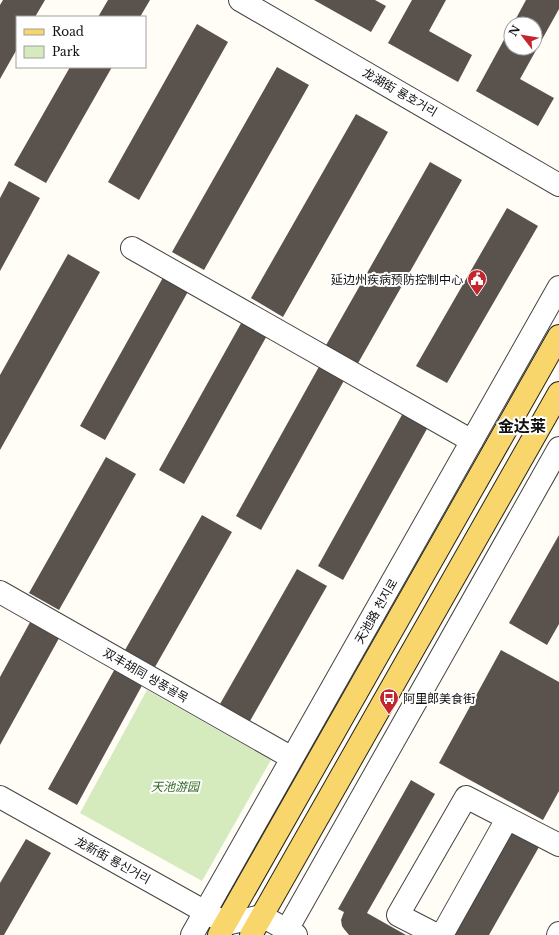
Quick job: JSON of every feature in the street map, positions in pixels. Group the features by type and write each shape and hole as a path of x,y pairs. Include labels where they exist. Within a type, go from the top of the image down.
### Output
{"main road":[{"name":"天池路 천지로","path":"225,931 559,336"},
{"path":"251,935 559,393"}],"street":[{"name":"龙湖街 룡호거리","path":"240,0 559,185"},
{"path":"132,248 472,441"},
{"name":"天池路 천지로","path":"192,935 559,286"},
{"path":"225,931 262,916 289,933 552,479 559,448"},
{"name":"双丰胡同 쌍풍골목","path":"0,592 292,758"},
{"name":"龙新街 룡신거리","path":"0,797 205,912 225,931"},
{"path":"437,935 398,915 466,797 559,846"},
{"path":"442,935 508,818"}],"green space":[{"name":"天池游园","path":"147,690 271,760 202,881 80,813"}],"building":[{"path":"3,0 45,0 36,16 16,16 16,51 0,79 0,5"},
{"path":"108,0 150,0 141,16 99,16"},
{"path":"314,0 375,0 386,6 371,32"},
{"path":"412,0 446,0 429,31 472,55 458,82 388,43"},
{"path":"526,0 559,0 559,9 543,38 543,16 517,16"},
{"path":"197,24 228,42 139,200 108,182"},
{"path":"503,42 503,56 533,56 520,79 554,98 538,126 476,91"},
{"path":"277,67 309,85 204,270 172,252"},
{"path":"69,68 111,68 46,183 14,165"},
{"path":"356,114 388,132 283,317 251,298"},
{"path":"430,162 462,180 357,365 325,347"},
{"path":"9,181 40,198 0,271 0,198"},
{"name":"延边州疾病预防控制中心","path":"507,208 538,226 447,383 416,366"},
{"path":"68,254 100,272 0,450 0,375"},
{"path":"165,274 190,288 105,440 80,426"},
{"path":"244,318 269,332 184,484 159,470"},
{"path":"321,363 346,377 261,530 236,516"},
{"path":"403,413 428,427 343,580 318,566"},
{"path":"106,457 136,474 59,610 29,593"},
{"path":"202,515 232,532 155,667 125,650"},
{"path":"559,535 559,624 547,645 509,623"},
{"path":"297,569 327,586 250,721 220,704"},
{"path":"34,615 63,631 0,745 0,677"},
{"path":"501,650 559,682 559,791 543,820 439,763"},
{"path":"117,665 145,680 77,805 48,789"},
{"path":"411,780 435,794 367,913 406,935 349,935 342,926 341,920 344,912 338,909"},
{"path":"511,832 539,847 489,935 453,935"},
{"path":"26,839 51,853 4,935 0,935 0,883"}],"place":[{"name":"延边州疾病预防控制中心","path":"477,296"},
{"name":"阿里郎美食街","path":"389,715"}],"district":[{"name":"金达莱","path":"522,426"}]}
